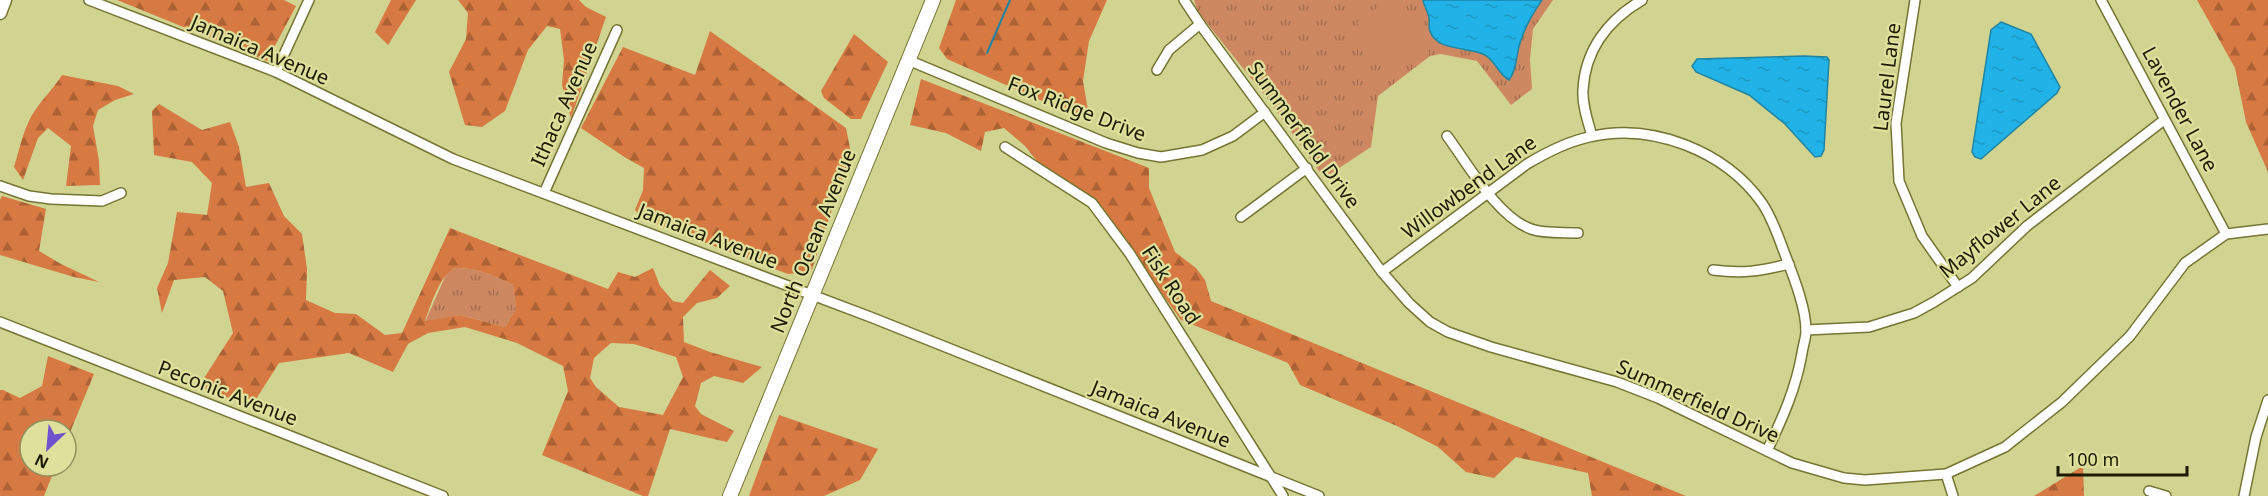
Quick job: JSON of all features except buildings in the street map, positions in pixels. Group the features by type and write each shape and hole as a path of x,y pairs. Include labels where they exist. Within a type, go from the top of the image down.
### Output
{"main road":[{"name":"North Ocean Avenue","path":"730,496 933,0"}],"street":[{"path":"0,13 5,0"},
{"name":"Jamaica Avenue","path":"89,0 276,72 453,159 812,295 1319,496"},
{"path":"276,72 309,0"},
{"name":"Summerfield Drive","path":"1184,0 1382,272 1409,303 1430,321 1448,332 1491,347 1617,382 1658,398 1767,451 1814,471 1844,478 1865,480 1946,474 2005,447 2062,402 2130,336 2185,262 2226,234 2268,229"},
{"path":"1592,136 1583,92 1590,57 1602,33 1616,18 1642,0"},
{"name":"Laurel Lane","path":"1915,0 1896,123 1899,181 1922,236 1958,287"},
{"name":"Lavender Lane","path":"2101,0 2226,234"},
{"path":"1157,70 1169,50 1200,24"},
{"name":"Ithaca Avenue","path":"544,193 617,30"},
{"name":"Fox Ridge Drive","path":"908,60 1106,143 1161,157 1202,150 1233,136 1265,112"},
{"name":"Mayflower Lane","path":"1806,330 1869,327 1914,313 1982,270 2026,226 2164,120"},
{"name":"Willowbend Lane","path":"1382,272 1527,164 1552,150 1592,136 1631,134 1662,138 1700,150 1746,183 1763,204 1798,291 1806,330 1797,380 1767,451"},
{"path":"1447,136 1489,193 1516,222 1532,230 1578,233"},
{"name":"Fisk Road","path":"1005,147 1092,203 1130,254 1283,496"},
{"path":"1241,217 1307,168"},
{"path":"0,186 29,196 51,199 102,201 121,193"},
{"path":"1713,270 1752,273 1789,264"},
{"name":"Peconic Avenue","path":"0,322 443,496"},
{"path":"2244,496 2256,437 2268,400"},
{"path":"1946,474 1953,496"},
{"path":"2149,491 2166,496"}],"green space":[{"path":"117,0 284,0 296,6 267,61"},
{"path":"391,0 416,0 388,45 375,32"},
{"path":"458,0 579,0 586,7 606,17 571,118 562,85 564,60 560,29 547,26 528,50 505,111 482,127 465,125 449,72 466,39 468,13"},
{"path":"956,0 1107,0 1089,41 1083,81 1090,122 947,59 939,48"},
{"path":"1194,0 1553,0 1533,29 1530,59 1532,89 1511,105 1477,61 1441,54 1430,56 1378,96 1371,147 1324,178 1266,97 1198,12"},
{"path":"2197,0 2268,0 2268,172 2246,122 2235,68"},
{"path":"1385,2 1392,10 1396,7 1406,20 1403,22 1395,14 1410,33 1414,31 1430,53 1419,61 1402,38 1397,42 1405,55 1390,66 1357,23"},
{"path":"710,31 846,128 851,153 811,272 788,274 645,220 635,210 643,190 644,168 581,128 623,47 695,75"},
{"path":"854,34 888,62 861,119 851,119 824,98 821,91"},
{"path":"62,75 118,86 134,94 115,100 98,110 93,126 99,161 100,185 66,186 71,146 48,128 38,138 23,180 14,167 28,122"},
{"path":"921,79 1149,168 1149,188 1175,252 1196,268 1205,280 1211,301 1686,496 1592,496 1588,473 1516,457 1494,478 1466,472 1438,447 1397,426 1300,385 1288,363 1181,320 1095,200 1041,166 1025,146 1004,128 985,132 981,151 946,133 910,125"},
{"path":"159,104 202,130 230,122 239,147 246,187 269,183 284,216 302,234 307,269 306,300 335,313 356,314 385,335 402,333 450,228 608,289 618,272 635,277 653,268 660,286 673,301 683,303 710,270 730,286 717,298 697,303 683,317 684,342 762,367 743,383 714,376 701,383 695,406 701,414 734,431 727,442 670,429 648,496 643,496 542,455 568,391 563,366 517,343 465,327 428,333 408,344 393,372 349,353 279,363 251,407 199,386 233,333 223,291 205,277 174,280 162,313 157,288 168,263 177,212 207,215 212,183 192,162 154,155 152,111","holes":["455,268 485,273 513,285 516,309 505,327 460,315 425,321 440,284 444,277","611,343 634,344 676,357 683,377 663,415 619,407 596,387 590,378 594,358"]},
{"path":"2,196 46,209 39,251 99,282 0,255 0,200"},
{"path":"455,268 485,273 513,285 516,309 505,327 460,315 425,322 444,279 448,272"},
{"path":"48,356 94,374 76,418 18,418 18,478 51,478 44,496 0,496 0,390 20,398 42,386"},
{"path":"779,415 878,449 860,480 824,496 749,496"},
{"path":"2083,466 2084,496 2034,496"}],"water":[{"path":"1423,0 1542,0 1524,32 1514,72 1509,80 1487,56 1445,45 1433,37"},
{"path":"2001,22 2031,34 2060,87 2057,93 1981,159 1975,157 1972,152 1991,30"},
{"path":"1827,57 1829,60 1824,150 1821,156 1815,157 1785,124 1749,95 1696,72 1692,66 1697,59"}],"waterway":[{"path":"987,53 1010,0"}]}
